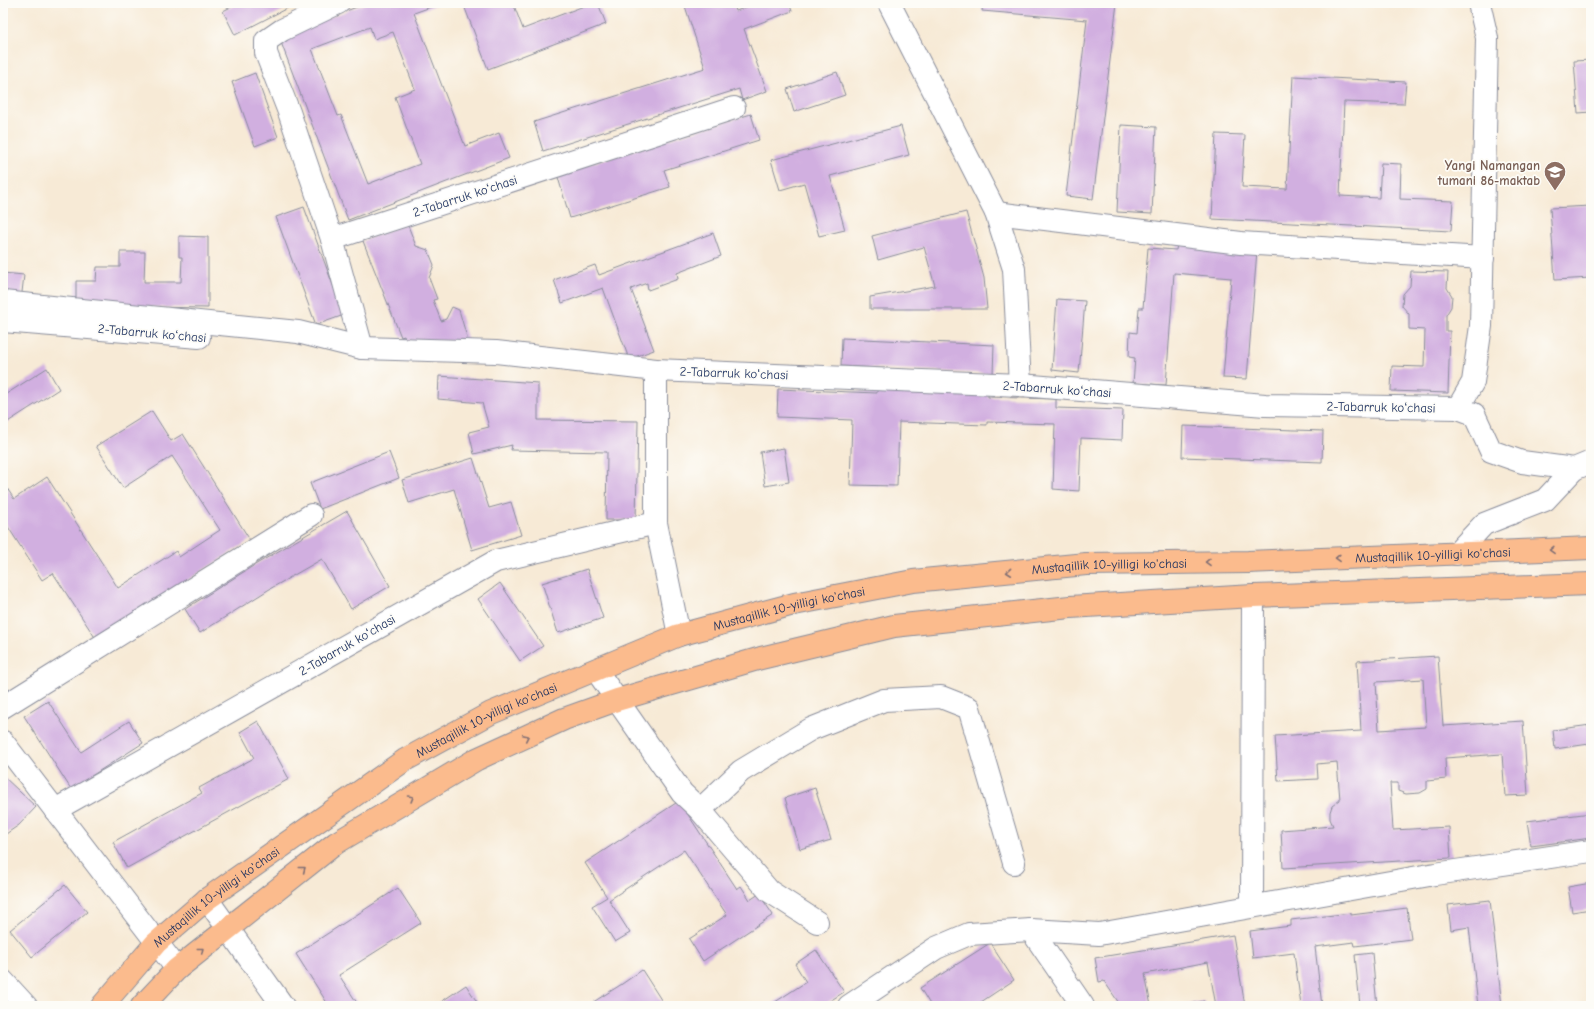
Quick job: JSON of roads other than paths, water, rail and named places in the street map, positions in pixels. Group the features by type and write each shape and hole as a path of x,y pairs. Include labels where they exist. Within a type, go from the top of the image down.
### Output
{"main road":[{"name":"Mustaqillik 10-yilligi ko'chasi","path":"102,1006 156,943 208,899 405,760 492,713 679,635 794,604 913,581 1086,564 1248,562 1591,548"},
{"path":"142,1006 177,969 227,928 336,844 476,759 564,719 617,700 762,658 894,626 1070,607 1253,596 1591,584"}],"street":[{"path":"338,3 282,30 266,41 266,53 289,112 332,239 362,348"},
{"path":"889,3 996,213 1014,269 1020,385"},
{"path":"1479,3 1487,38 1481,326 1472,382 1458,408 1474,414 1491,451 1522,462 1583,465"},
{"name":"2-Tabarruk koʻchasi","path":"332,239 734,108"},
{"path":"996,213 1241,243 1483,258"},
{"name":"2-Tabarruk koʻchasi","path":"3,302 298,332 362,348 496,352 656,370 1020,385 1265,405 1458,408"},
{"name":"2-Tabarruk koʻchasi","path":"3,321 269,343 286,342 298,332"},
{"path":"656,370 656,523 679,635"},
{"path":"1456,554 1484,524 1545,500 1583,465"},
{"path":"3,708 310,515"},
{"name":"2-Tabarruk koʻchasi","path":"55,810 496,561 656,523"},
{"path":"1252,906 1253,596"},
{"path":"596,670 682,793 700,810 769,891 817,922"},
{"path":"700,810 741,771 811,729 884,700 941,697 969,708 1014,863"},
{"path":"3,742 177,969"},
{"path":"849,1006 936,948 969,934 1032,930 1099,934 1435,874 1591,851"},
{"path":"208,899 283,1006"},
{"path":"1032,930 1083,1006"},
{"path":"3,981 26,1006"}],"place":[{"name":"Yangi Namangan tumani 86-maktab","path":"1555,192"}]}
